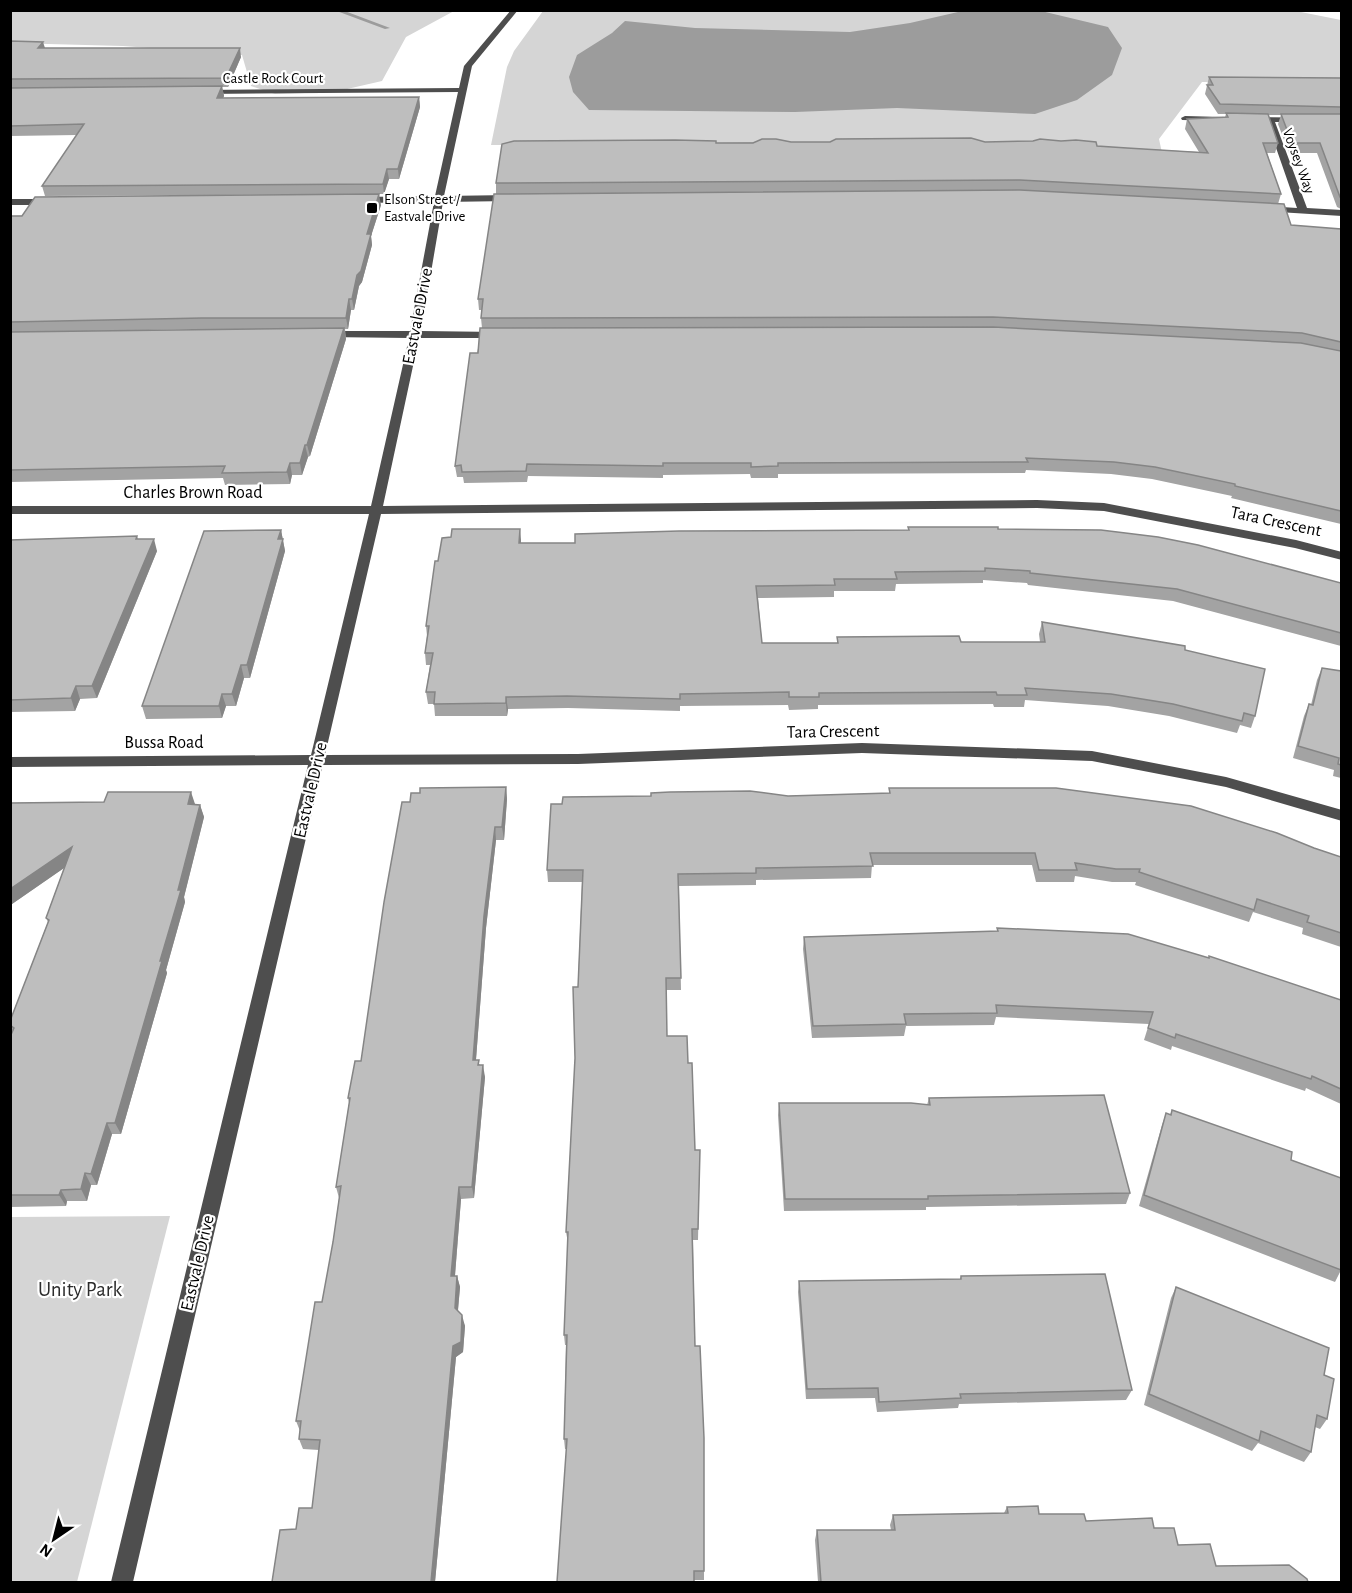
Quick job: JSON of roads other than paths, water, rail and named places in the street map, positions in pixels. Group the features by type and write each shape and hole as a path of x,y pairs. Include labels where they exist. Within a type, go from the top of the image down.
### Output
{"street":[{"name":"Eastvale Drive","path":"122,1582 376,510 415,334 439,198 468,66 515,10"},
{"name":"Castle Rock Court","path":"188,92 464,90"},
{"path":"1185,118 1228,119"},
{"name":"Voysey Way","path":"1238,119 1341,120"},
{"name":"Voysey Way","path":"1270,119 1303,211"},
{"path":"350,200 522,198"},
{"path":"10,202 57,202"},
{"path":"1257,208 1341,213"},
{"path":"318,334 515,335"},
{"name":"Tara Crescent","path":"376,510 1026,504 1104,507 1296,544 1341,556"},
{"name":"Charles Brown Road","path":"10,510 376,510"},
{"name":"Tara Crescent","path":"317,761 578,759 862,748 1092,756 1226,782 1341,816"},
{"name":"Bussa Road","path":"10,762 317,761"}],"waterway":[{"path":"336,10 387,28"}],"place":[{"name":"Elson Street / Eastvale Drive","path":"372,208"}],"park label":[{"name":"Unity Park","path":"80,1289"}]}
